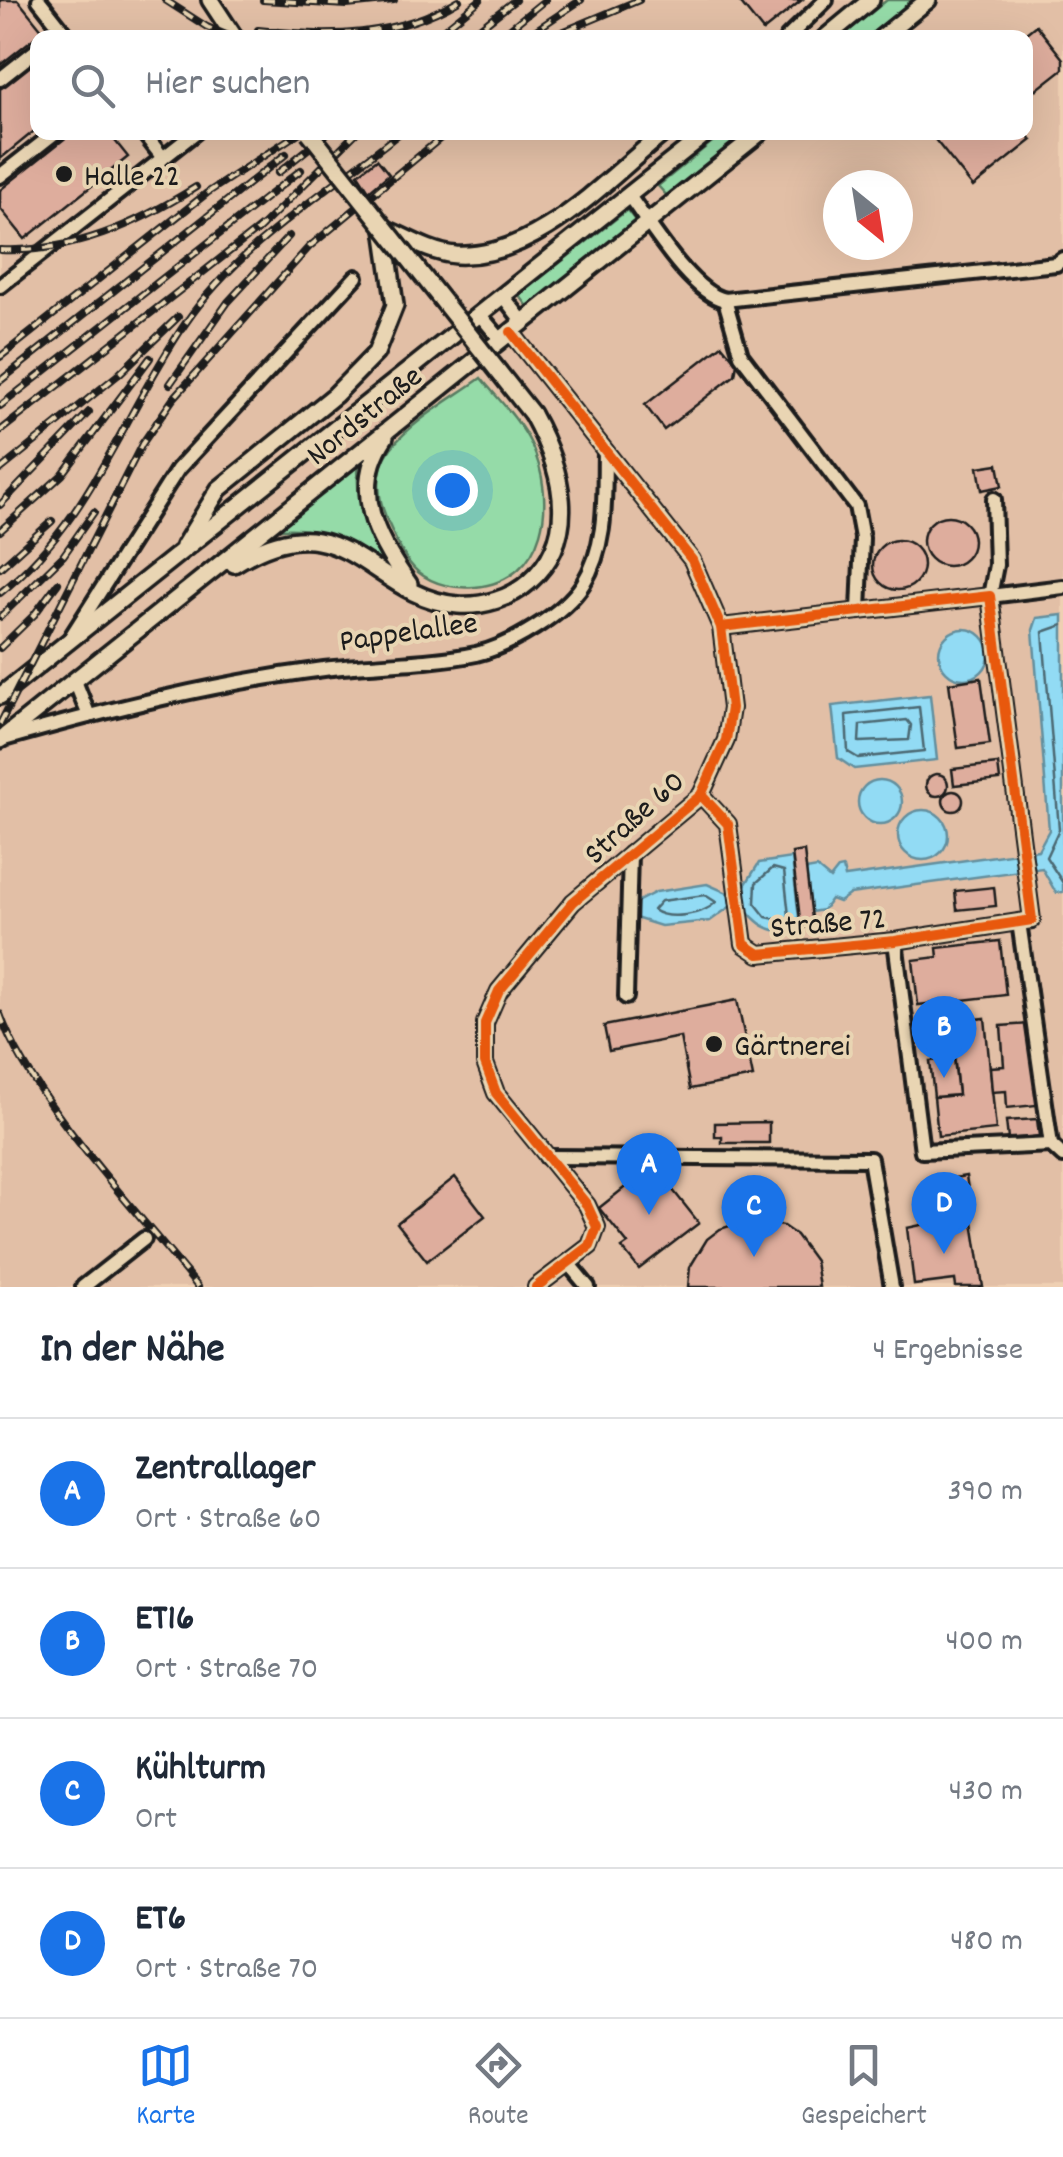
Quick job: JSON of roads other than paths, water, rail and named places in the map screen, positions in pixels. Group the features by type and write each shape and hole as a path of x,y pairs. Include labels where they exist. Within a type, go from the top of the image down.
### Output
{"street":[{"path":"39,0 58,30"},
{"path":"210,0 230,30"},
{"path":"796,30 826,0"},
{"path":"835,30 872,0"},
{"path":"890,30 928,0"},
{"path":"0,79 30,55"},
{"path":"0,176 46,140"},
{"path":"149,140 164,158"},
{"path":"0,286 186,140"},
{"path":"178,598 253,552 302,540 335,545 440,602 482,604 506,597 540,572 553,552 563,508 556,464 532,414 314,140"},
{"path":"384,228 429,249 454,255 484,254 517,244 550,224 655,140"},
{"name":"Nordstraße","path":"0,696 698,140"},
{"name":"Nordstraße","path":"0,740 752,140"},
{"path":"629,196 694,280 715,298 725,300 1056,264 1063,259"},
{"path":"180,553 219,489 356,377 376,353 395,305 395,280 384,228"},
{"path":"67,644 178,468 356,277"},
{"path":"503,296 512,332"},
{"path":"725,300 740,355 856,506 862,538 859,611"},
{"path":"480,315 512,332"},
{"name":"Straße 60","path":"512,332 692,560 721,627 732,708 726,740 701,794 572,902 499,991 485,1023 483,1050 489,1078 506,1107 586,1205 597,1227 590,1246 568,1263"},
{"path":"394,424 370,464 366,496 378,534 411,588"},
{"name":"Pappelallee","path":"0,740 244,681 478,653 520,634 570,598 595,559 603,532 605,450"},
{"path":"994,498 996,566 990,596 1032,920 1019,922 1051,1145 1063,1156"},
{"path":"721,627 1063,587"},
{"path":"75,681 89,716"},
{"name":"Straße 72","path":"701,794 728,824 744,944 758,954 1019,922"},
{"path":"626,997 630,854"},
{"path":"894,940 922,1150 1051,1145"},
{"path":"547,1157 870,1160 892,1287"},
{"path":"83,1287 144,1238"},
{"path":"536,1287 568,1263 588,1287"}],"water":[{"path":"1063,615 1063,892 1056,893 1042,868 850,894 839,902 831,899 823,910 811,912 806,870 817,868 830,879 843,868 845,877 1038,850 1049,830 1033,630 1037,618"},
{"path":"964,629 982,636 989,654 982,672 964,679 946,672 939,654 946,636"},
{"path":"930,695 937,760 854,769 838,758 832,706"},
{"path":"880,780 895,787 902,802 895,817 880,824 865,817 858,802 865,787"},
{"path":"923,810 941,817 948,835 941,853 923,860 905,853 898,835 905,817"},
{"path":"792,858 800,926 784,931 770,929 746,909 744,887 759,863"},
{"path":"707,884 730,894 731,906 710,921 661,926 632,917 631,905 656,892"}],"railway":[{"path":"165,0 214,30"},
{"path":"263,0 347,5 394,0"},
{"path":"374,30 411,22 459,0"},
{"path":"443,30 480,0"},
{"path":"477,30 515,0"},
{"path":"508,30 545,0"},
{"path":"536,30 581,0"},
{"path":"567,30 639,0"},
{"path":"0,357 207,193 288,140"},
{"path":"278,173 319,140"},
{"path":"256,232 349,140"},
{"path":"0,593 59,533 103,466 162,359 207,296 257,245 391,140"},
{"path":"0,724 142,444 173,399 309,247 438,140"},
{"path":"0,381 286,154"},
{"path":"0,406 301,170"},
{"path":"0,250 53,247 103,234 196,187"},
{"path":"0,431 262,226"},
{"path":"170,384 228,302 289,236"},
{"path":"0,470 119,374 178,317"},
{"path":"0,531 62,475 150,358"},
{"path":"0,505 89,412"},
{"path":"0,617 63,556 94,512"},
{"path":"0,568 52,521"},
{"path":"0,648 34,615 58,583"},
{"path":"0,1014 35,1082 61,1118 198,1287"}],"place":[{"name":"Halle 22","path":"64,174"},
{"name":"Gärtnerei","path":"714,1044"},
{"name":"ET16","path":"944,1078"},
{"name":"Zentrallager","path":"649,1215"},
{"name":"ET6","path":"944,1254"},
{"name":"Kühlturm","path":"754,1257"}]}
